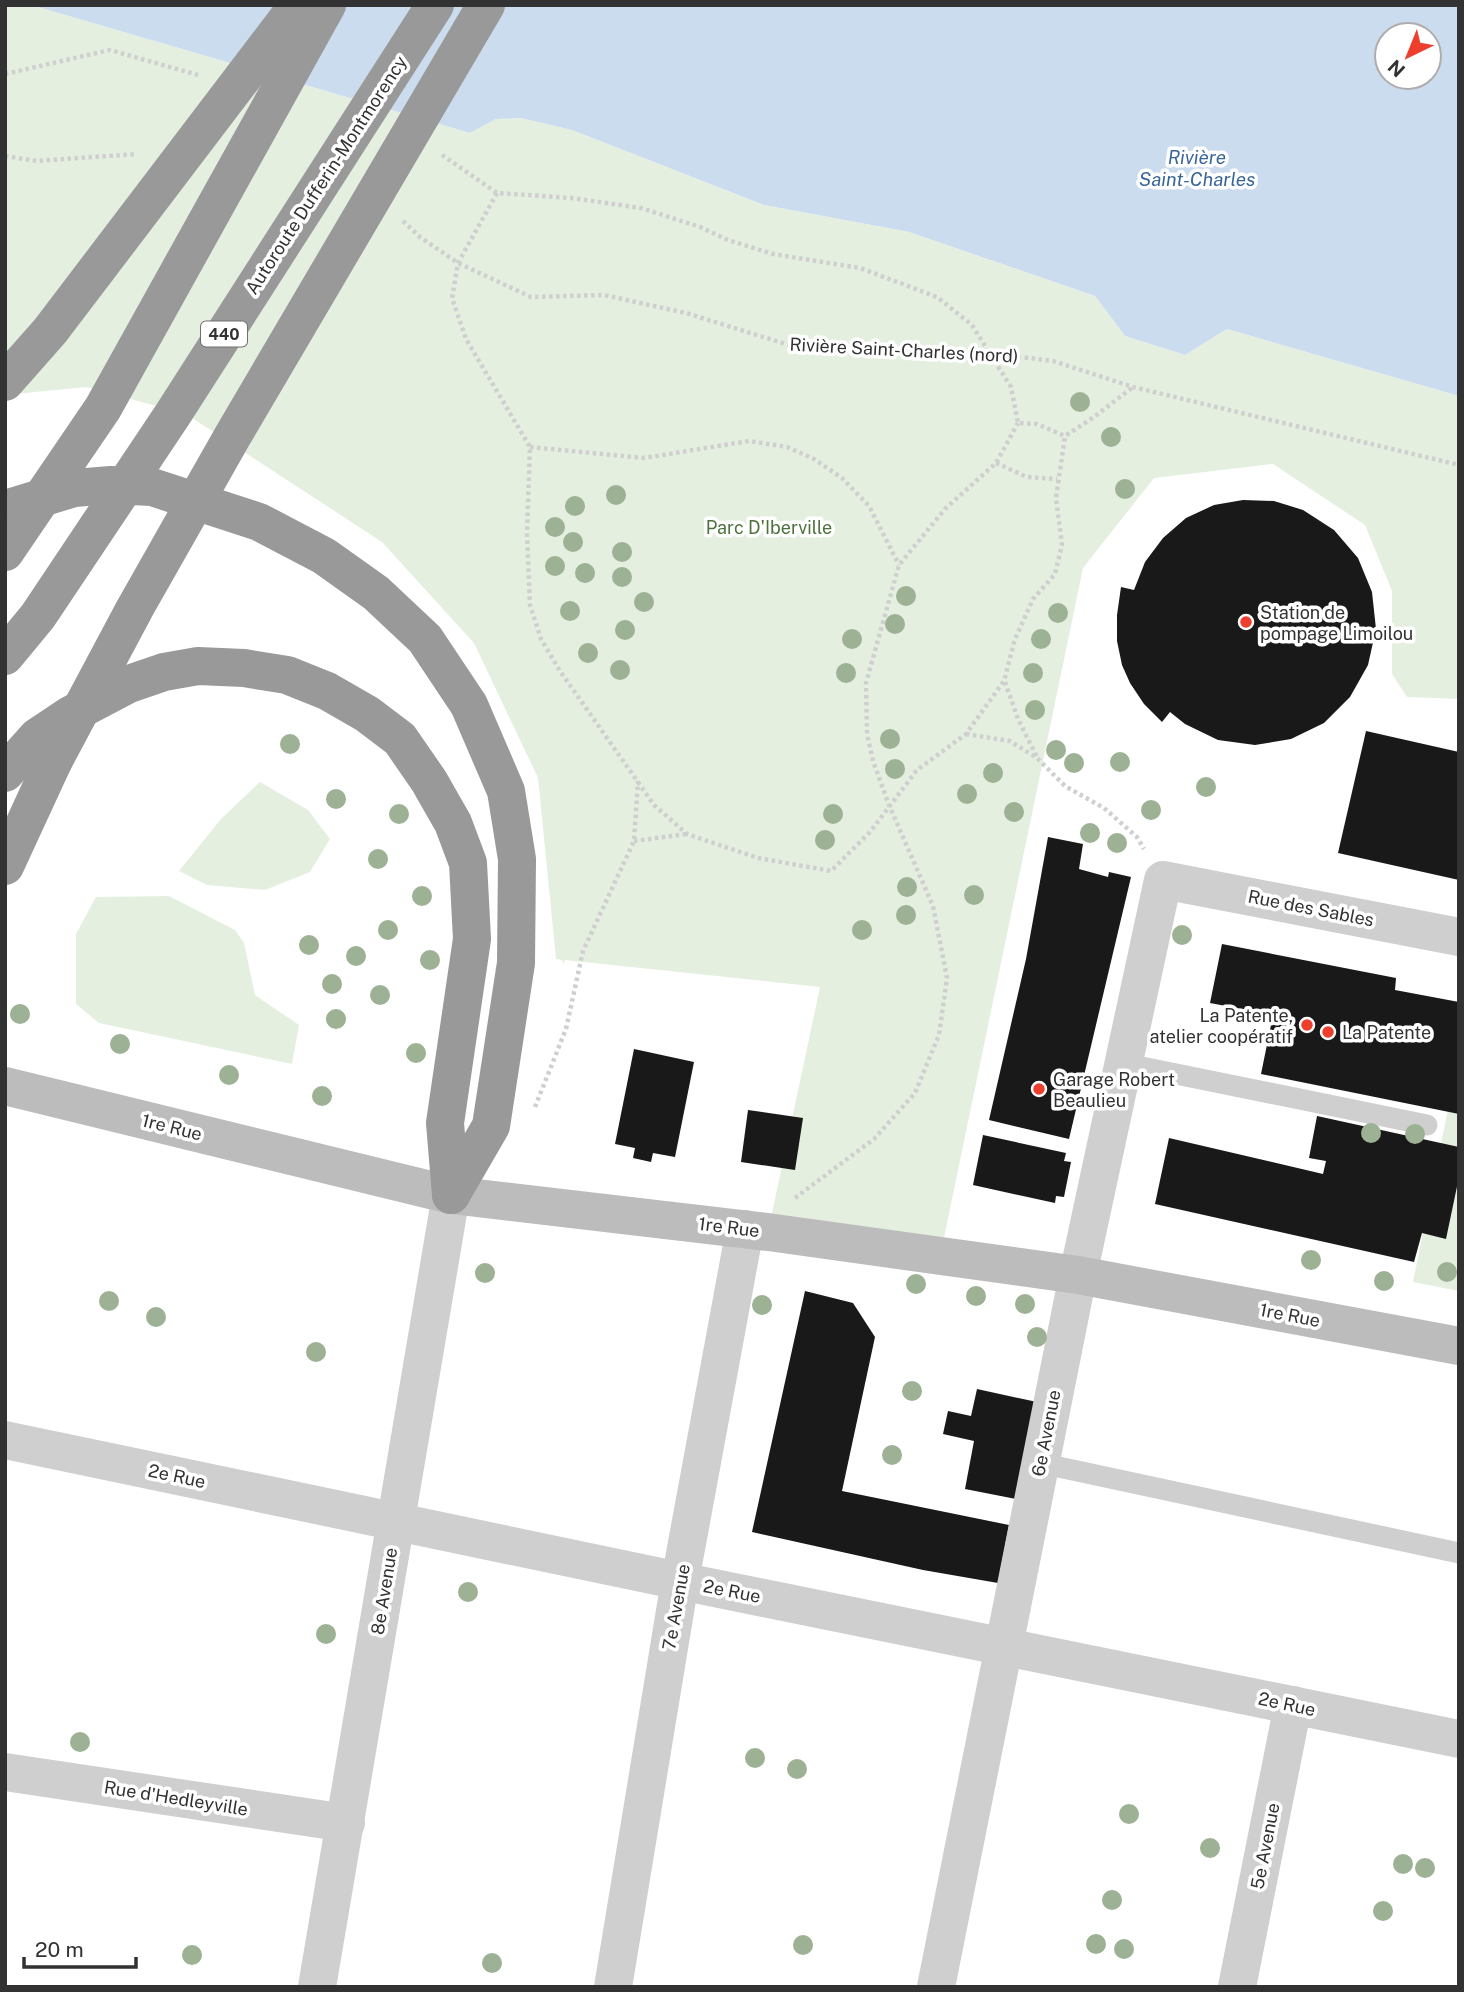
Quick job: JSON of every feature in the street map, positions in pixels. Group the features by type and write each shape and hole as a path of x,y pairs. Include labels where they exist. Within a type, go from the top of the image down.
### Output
{"highway":[{"path":"5,382 50,331 298,5"},
{"path":"5,552 103,408 327,5"},
{"name":"Autoroute Dufferin-Montmorency","path":"5,656 38,616 173,414 435,5"},
{"path":"5,866 52,762 135,608 232,437 486,5"},
{"path":"5,509 74,488 111,485 152,487 259,522 324,556 376,593 425,639 469,705 506,791 517,859 516,963 491,1126 451,1195"},
{"path":"5,668 38,616"},
{"path":"5,774 37,737 70,715 129,684 164,672 198,666 244,668 287,675 347,702 400,739 429,781 453,823 468,863 472,940 445,1123 451,1195"}],"street":[{"name":"Rue des Sables","path":"1163,880 1459,937"},
{"name":"6e Avenue","path":"936,1987 1078,1275 1163,880"},
{"name":"1re Rue","path":"5,1086 451,1195 757,1231 1078,1275 1459,1346"},
{"name":"8e Avenue","path":"317,1987 451,1195"},
{"name":"7e Avenue","path":"613,1987 680,1581 757,1231"},
{"name":"2e Rue","path":"5,1440 680,1581 1459,1739"},
{"name":"5e Avenue","path":"1237,1987 1293,1706"},
{"name":"Rue d'Hedleyville","path":"5,1772 346,1824"}],"lane":[{"path":"1122,1063 1427,1125"},
{"path":"1041,1463 1459,1553"}],"path":[{"path":"5,74 110,50"},
{"path":"5,156 37,162 144,154"},
{"path":"757,1231 792,1200 874,1139 915,1093 939,1035 947,978 933,906 889,805 873,761 867,734 866,683 899,565 945,509 996,463 1018,423 1011,387 972,325 937,297 860,268 772,254 641,208 572,198 497,193 458,263 452,298 466,339 530,447 527,534 530,605 541,639 654,805 687,834 758,858 831,871 870,832 889,805 918,770 966,734 1004,681 1015,639 1033,599 1055,574 1062,545 1056,498 1065,436 1133,387"},
{"name":"Rivière Saint-Charles (nord)","path":"395,213 420,237 458,263 531,297 604,296 686,313 789,345 904,353 989,353 1053,361 1133,387 1459,465"},
{"path":"1018,423 1038,424 1065,436"},
{"path":"530,447 644,458 749,441 787,447 814,459 842,478 869,506 899,565"},
{"path":"996,463 1027,477 1057,479"},
{"path":"1004,681 1018,719 1037,758"},
{"path":"966,734 1010,741 1037,758 1065,786 1104,808 1137,837 1163,880"},
{"path":"529,1118 566,1029 583,951 634,841 638,780"},
{"path":"634,841 687,834"}],"green space":[{"name":"Parc D'Iberville","path":"5,5 31,5 470,133 496,119 521,118 572,130 764,205 909,232 1095,296 1125,336 1185,355 1227,329 1459,396 1459,699 1407,697 1392,674 1392,591 1365,525 1273,464 1154,478 1083,568 940,1257 768,1232 820,987 565,960 563,964 562,960 556,959 538,778 474,643 382,542 186,414 86,387 5,395"},
{"path":"260,782 308,810 330,839 310,872 265,890 207,885 179,871 221,819"},
{"path":"169,896 235,930 244,943 255,995 299,1025 292,1064 99,1023 76,1004 76,934 96,897"},
{"path":"1459,1055 1459,1291 1413,1282"}],"water":[{"name":"Rivière Saint-Charles","path":"31,5 1459,5 1459,396 1227,329 1185,355 1125,336 1095,296 909,232 764,205 572,130 521,118 496,119 470,133"}],"building":[{"name":"Station de pompage Limoilou","path":"1243,500 1274,501 1303,510 1334,530 1358,558 1372,592 1376,629 1368,665 1350,697 1324,723 1291,739 1255,745 1218,740 1185,724 1170,712 1162,722 1144,704 1130,683 1122,665 1117,641 1121,587 1134,590 1145,562 1163,538 1186,518 1214,505"},
{"path":"1366,731 1459,752 1459,880 1338,853"},
{"path":"1048,837 1083,844 1079,869 1108,877 1109,872 1131,877 1069,1139 989,1120 1026,959"},
{"name":"La Patente","path":"1222,944 1396,978 1395,990 1459,1002 1459,1114 1261,1074 1273,1015 1210,1003"},
{"path":"634,1049 694,1062 675,1157 653,1153 651,1162 633,1158 635,1148 615,1144"},
{"path":"748,1110 803,1118 795,1170 741,1162"},
{"path":"1317,1116 1459,1147 1459,1177 1446,1239 1422,1233 1414,1262 1155,1204 1169,1138 1323,1174 1326,1161 1309,1158"},
{"path":"983,1135 1066,1153 1064,1161 1071,1162 1064,1197 1056,1196 1055,1203 973,1185"},
{"path":"805,1291 853,1303 875,1337 842,1491 1009,1525 998,1583 923,1570 752,1532"},
{"path":"977,1389 1037,1402 1016,1499 965,1489 974,1441 943,1434 948,1411 971,1416"}],"place":[{"name":"Station de pompage Limoilou","path":"1246,622"},
{"name":"La Patente, atelier coopératif","path":"1307,1025"},
{"name":"La Patente","path":"1328,1032"},
{"name":"Garage Robert Beaulieu","path":"1039,1089"}]}
